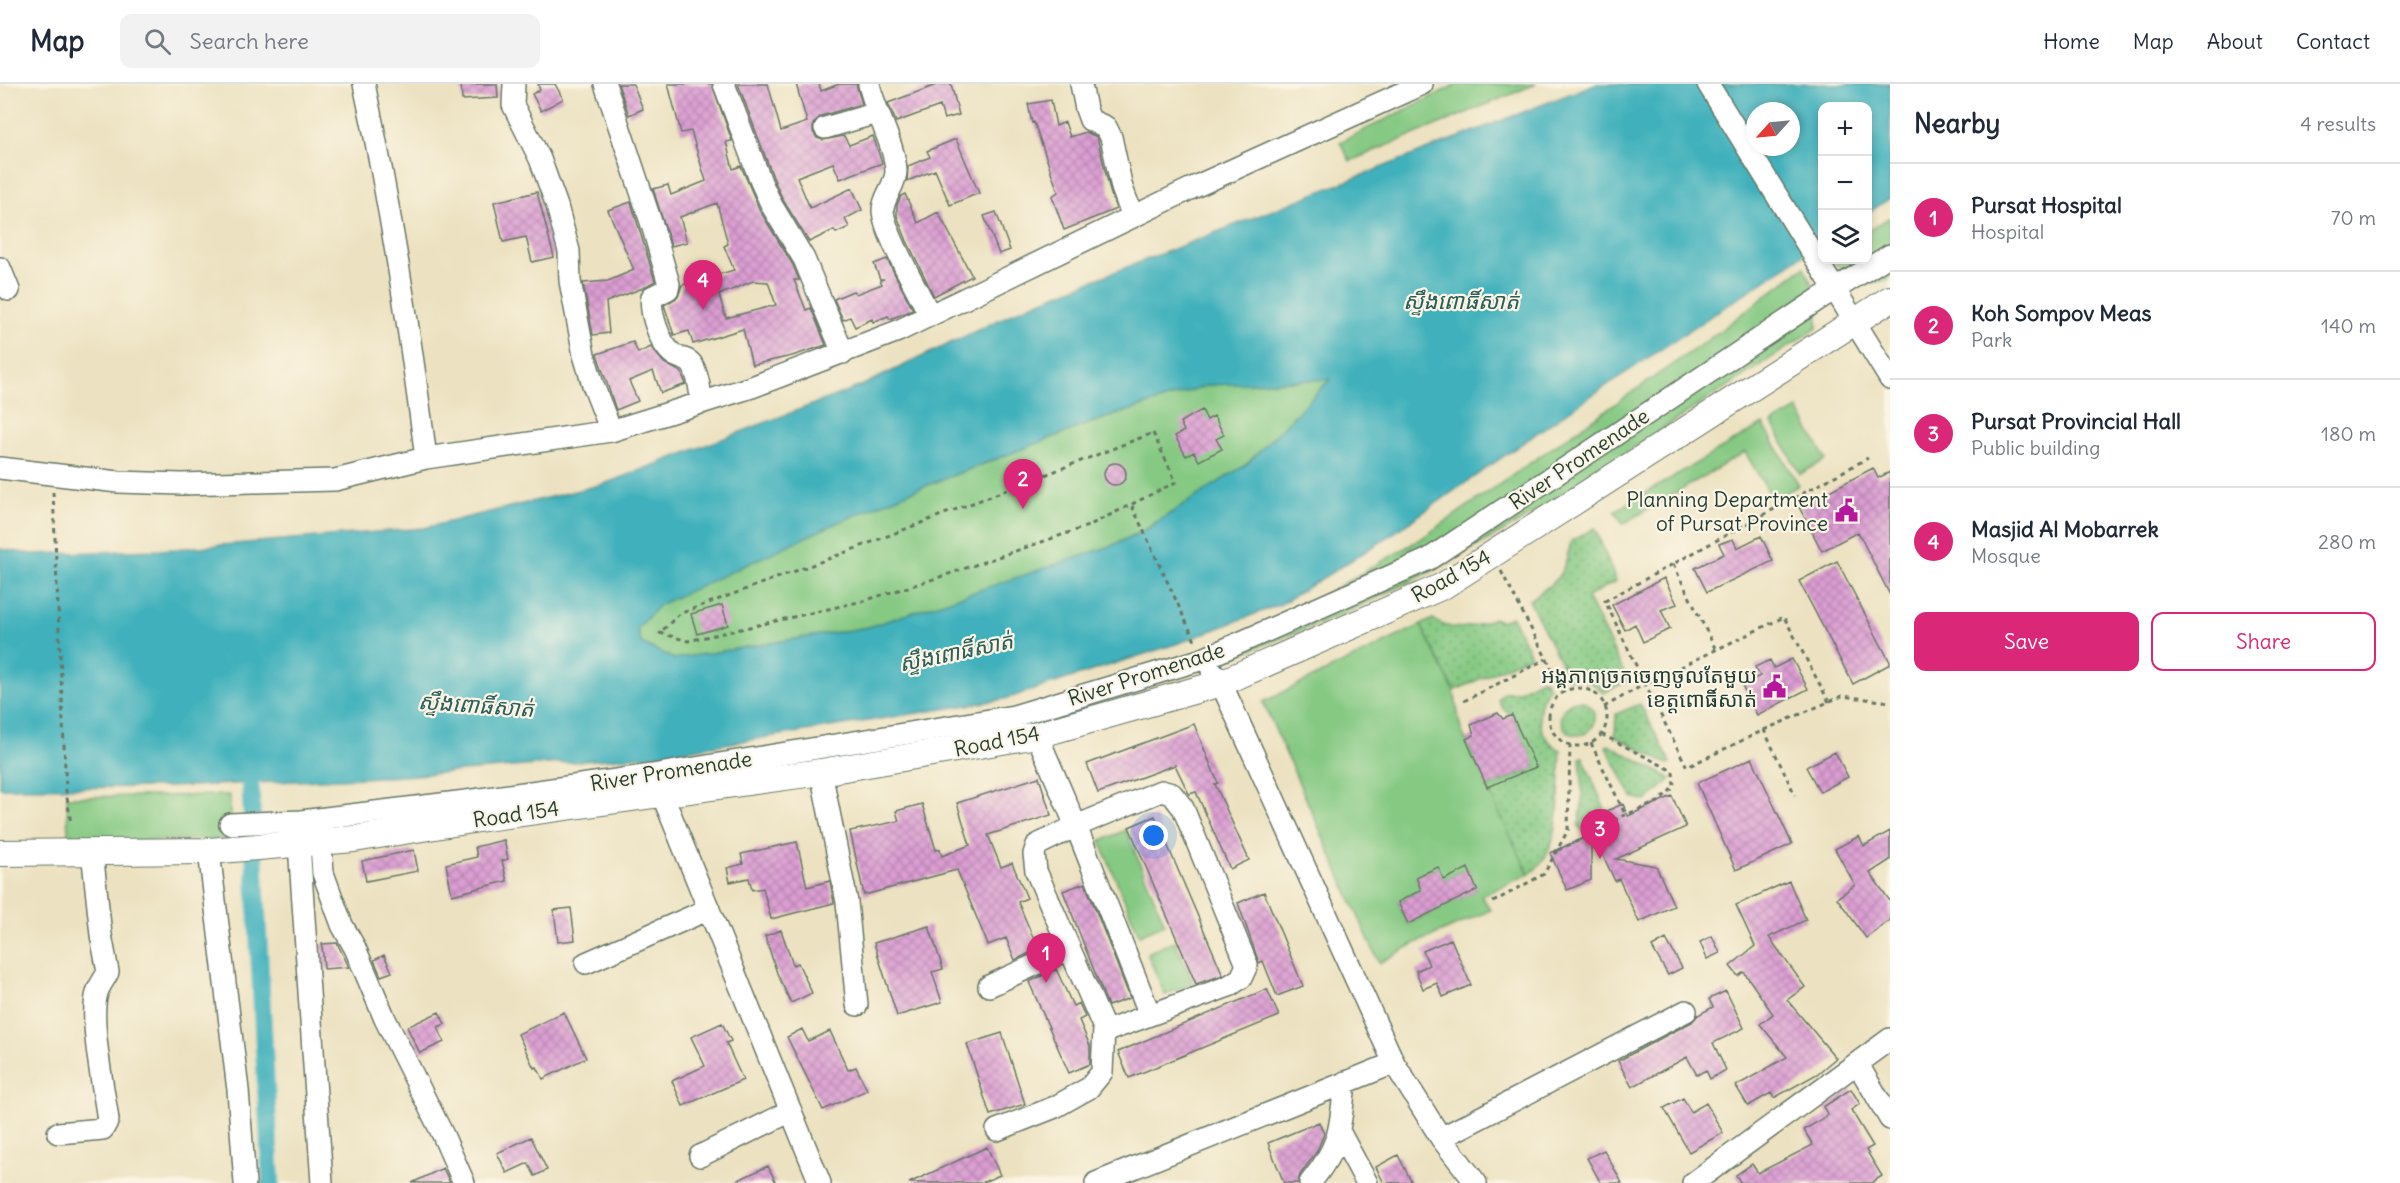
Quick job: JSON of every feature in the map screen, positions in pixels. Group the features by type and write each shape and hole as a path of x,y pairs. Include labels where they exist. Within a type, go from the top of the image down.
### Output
{"main road":[{"name":"Road 154","path":"0,853 209,851 303,836 485,818 821,772 1037,735 1221,683 1443,586 1890,299"}],"street":[{"path":"364,84 385,181 409,326 426,458"},
{"path":"514,84 513,105 540,159 566,240 576,321 584,355 592,385 611,431"},
{"path":"605,84 653,228 669,284 668,289 652,297 651,303 658,333 673,354 685,358 692,364 702,403"},
{"path":"724,84 761,182 772,206 804,259 843,353"},
{"path":"869,84 877,113 892,148 896,173 883,208 886,226 929,314"},
{"path":"1081,84 1090,120 1106,128 1112,137 1122,188 1133,217"},
{"path":"0,468 118,482 251,484 335,480 426,458 611,431 702,403 898,331 1190,189 1422,84"},
{"path":"1708,84 1890,379"},
{"path":"825,128 877,113"},
{"name":"River Promenade","path":"232,824 303,836 466,801 652,776 1014,716 1201,654 1429,558 1819,299 1890,255"},
{"path":"0,268 9,290"},
{"path":"1201,654 1221,683 1394,1063 1441,1138 1476,1183"},
{"path":"1037,735 1076,826 1150,1015"},
{"path":"821,772 847,902 857,1005"},
{"path":"997,1130 1054,1107 1089,1088 1102,1072 1104,1028 1036,871 1034,854 1037,845 1076,826 1161,791 1172,794 1184,808 1247,965 1241,978 1229,986 1112,1029 1104,1028"},
{"path":"662,794 820,1183"},
{"path":"303,836 323,873 332,899 385,1019 443,1135 464,1183"},
{"path":"303,836 322,1183"},
{"path":"58,1133 103,1129 108,1120 97,1045 95,1012 98,991 108,972 101,935 92,851"},
{"path":"209,851 238,1090 245,1183"},
{"path":"586,963 709,909"},
{"path":"989,986 1069,949"},
{"path":"1441,1138 1686,1011"},
{"path":"1693,1183 1890,1039"},
{"path":"1096,1183 1394,1063"},
{"path":"1857,1063 1890,1119"},
{"path":"1310,1183 1327,1162 1340,1133 1345,1082"},
{"path":"700,1155 791,1111"},
{"path":"1340,1133 1367,1183"}],"path":[{"path":"1153,433 1176,482 1131,505 1088,526 863,601 688,641 660,633 679,614 836,556 1153,433"},
{"path":"1868,458 1605,601 1688,767 1842,696 1890,702"},
{"path":"52,475 66,791 71,824"},
{"path":"1131,505 1201,654"},
{"path":"1492,554 1564,692"},
{"path":"1673,564 1716,650"},
{"path":"1604,707 1645,684 1784,617 1829,702"},
{"path":"1464,701 1546,659"},
{"path":"1573,689 1582,689 1599,699 1604,707 1605,726 1601,734 1591,743 1570,745 1556,737 1549,722 1552,705 1564,692 1573,689"},
{"path":"1764,730 1794,795"},
{"path":"1558,850 1593,834 1625,815 1658,802 1674,787 1673,771 1601,734"},
{"path":"1591,743 1625,815"},
{"path":"1493,902 1544,874 1568,830 1570,745"}],"green space":[{"path":"1457,84 1536,84 1350,161 1340,142"},
{"path":"1890,217 1890,279 1869,284 1846,279 1837,264 1872,264 1872,228"},
{"path":"1804,267 1819,299 1817,328 1518,523 1434,570 1341,615 1227,659 1324,595 1419,540 1709,339"},
{"path":"1330,379 1247,464 1143,531 1111,546 869,627 674,659 641,643 637,629 658,605 907,493 1093,422 1209,385"},
{"path":"1798,409 1826,460 1800,474 1772,423"},
{"path":"1763,424 1799,485 1773,500 1745,452 1623,524 1615,511"},
{"path":"1595,528 1616,581 1587,597 1628,681 1603,693 1588,682 1569,679 1529,600 1547,588 1558,576 1566,562 1571,541"},
{"path":"1512,617 1531,655 1454,691 1421,625 1433,619 1448,626 1464,628 1494,618 1500,621"},
{"path":"1421,625 1454,691 1461,730 1529,874 1481,896 1491,910 1414,944 1379,963 1263,702","holes":["1437,867 1444,880 1468,868 1476,890 1408,924 1398,902 1421,890 1416,877"]},
{"path":"1541,679 1545,680 1549,688 1539,714 1542,731 1553,745 1561,750 1559,800 1554,835 1549,850 1541,863 1529,874 1487,788 1536,767 1512,715 1502,708 1498,699 1504,692 1517,692"},
{"path":"1578,701 1590,706 1595,718 1590,730 1578,735 1566,730 1561,718 1566,706"},
{"path":"1640,704 1671,763 1668,764 1615,736 1616,714"},
{"path":"1610,745 1671,779 1646,801 1632,797 1606,746"},
{"path":"1583,757 1606,812 1599,814 1604,825 1585,834 1578,825 1582,801 1580,758"},
{"path":"230,795 231,839 68,842 67,797"},
{"path":"1126,830 1165,924 1139,935 1100,841"},
{"path":"1175,941 1193,983 1165,995 1147,953"}],"water":[{"name":"ស្ទឹងពោធិ៍សាត់","path":"1595,84 1890,84 1890,198 1872,210 1872,102 1818,102 1818,245 1573,408 1382,541 1281,604 1182,642 1005,699 657,755 404,776 169,787 0,788 0,549 31,554 161,550 424,528 604,484 861,386 1030,305","holes":["1330,379 1247,464 1143,531 1111,546 869,627 674,659 641,643 637,629 659,605 832,525 907,493 1093,422 1209,385"]}],"building":[{"path":"461,84 497,84 498,98 462,100"},
{"path":"538,84 555,84 563,99 541,111 532,94 540,90"},
{"path":"618,84 633,84 643,109 629,115"},
{"path":"668,84 712,84 732,141 726,142 733,169 741,166 760,211 793,265 799,280 794,280 806,310 811,308 826,345 752,365 743,329 693,344 689,331 674,335 664,305 678,297 682,285 734,270 724,246 728,244 717,203 680,217 687,242 671,246 653,189 668,185 671,195 706,181 691,131 681,133","holes":["753,281 768,282 776,305 726,318 719,295"]},
{"path":"738,84 768,84 781,131 807,122 796,84 819,84 821,91 839,84 856,84 862,104 821,116 813,124 813,132 817,138 823,140 844,136 849,145 873,136 882,163 840,179 833,163 797,177 810,208 852,188 862,210 845,219 849,227 836,233 834,230 809,242 783,200"},
{"path":"939,84 951,84 959,115 944,119 940,106 896,122 888,103"},
{"path":"1051,100 1056,126 1065,122 1070,137 1086,132 1097,137 1116,209 1064,230 1052,196 1058,192 1034,122 1032,123 1028,104"},
{"path":"956,139 979,193 950,205 935,170 907,181 908,166 930,157 927,151"},
{"path":"537,192 554,257 532,262 526,237 503,242 494,202"},
{"path":"905,194 918,223 938,212 972,276 934,296 897,216 897,205 901,196"},
{"path":"631,202 655,281 606,302 609,333 593,335 583,283 608,281 634,270 608,210"},
{"path":"996,212 1010,250 999,254 984,216"},
{"path":"887,259 913,310 890,319 888,316 873,322 872,319 855,327 850,317 843,320 834,299 853,291 856,294 882,284 880,280 884,279 880,279 874,264"},
{"path":"633,342 638,353 651,347 664,363 681,372 686,384 661,393 653,371 629,381 638,401 616,410 597,354"},
{"path":"1202,410 1207,420 1214,416 1224,435 1216,439 1222,449 1199,461 1194,452 1186,456 1175,436 1184,431 1180,422"},
{"path":"1115,463 1123,466 1126,474 1123,482 1115,485 1107,482 1104,474 1107,466"},
{"name":"Planning Department of Pursat Province","path":"1873,468 1878,478 1890,472 1890,595 1858,532 1822,551 1799,507"},
{"path":"1761,536 1773,561 1707,592 1695,568 1724,554 1719,544 1733,539 1737,548"},
{"path":"1837,561 1890,662 1853,684 1799,581"},
{"path":"1664,578 1677,604 1661,610 1670,629 1643,642 1635,624 1625,630 1612,605"},
{"path":"722,605 728,625 697,634 691,614"},
{"name":"អង្គភាពច្រកចេញចូលតែមួយ ខេត្តពោធិ៍សាត់","path":"1792,659 1808,689 1757,715 1742,685 1760,676 1755,667 1770,660 1774,668"},
{"path":"1498,713 1503,719 1512,715 1536,767 1487,787 1466,739 1474,735 1471,725"},
{"path":"1194,724 1218,783 1215,784 1249,860 1230,869 1196,792 1189,794 1175,765 1098,793 1087,764"},
{"path":"1835,752 1848,777 1820,792 1806,767"},
{"path":"1752,758 1792,844 1736,870 1697,783"},
{"path":"1039,777 1051,815 988,835 1001,867 1012,863 1027,898 1018,902 1038,949 1015,960 1006,938 988,945 957,870 864,895 850,831 899,821 896,811 922,804 936,850 940,849 942,856 970,845 957,803"},
{"path":"1672,796 1686,827 1616,859 1656,866 1674,906 1639,922 1619,879 1615,881 1593,834 1605,828 1599,814 1623,804 1628,816"},
{"path":"1155,816 1223,975 1196,984 1129,827"},
{"path":"1890,831 1890,860 1870,873 1890,901 1890,920 1866,938 1837,898 1855,885 1835,849 1859,836 1864,846"},
{"path":"1591,835 1591,880 1567,890 1550,853"},
{"path":"504,840 508,859 502,861 507,881 452,895 446,864 477,857 475,847"},
{"path":"797,842 807,887 830,881 834,903 771,919 763,888 752,890 749,878 730,882 727,868 743,864 741,854"},
{"path":"414,850 418,871 366,881 362,861"},
{"path":"1438,867 1444,880 1468,868 1477,890 1408,924 1398,902 1421,890 1416,877"},
{"path":"1789,881 1806,920 1769,937 1805,987 1787,1000 1836,1058 1817,1074 1774,1098 1771,1093 1748,1106 1736,1086 1787,1057 1760,1024 1773,1014 1744,972 1738,976 1730,966 1755,946 1736,905"},
{"path":"1085,883 1130,998 1108,1006 1063,891"},
{"path":"1264,892 1303,986 1277,996 1263,961 1259,963 1238,903"},
{"path":"571,908 575,940 558,942 554,910"},
{"path":"929,926 943,969 932,972 942,1002 897,1016 874,943"},
{"path":"781,930 793,965 798,963 812,993 791,1003 777,973 765,936"},
{"path":"1712,936 1720,953 1707,959 1700,942"},
{"path":"1451,939 1471,985 1443,997 1437,983 1423,989 1416,971 1429,965 1423,951"},
{"path":"1666,939 1682,968 1668,975 1652,947"},
{"path":"337,943 349,967 324,969 322,944"},
{"path":"384,955 392,972 381,976 374,960"},
{"path":"1056,969 1073,1006 1079,1003 1085,1017 1079,1020 1090,1046 1090,1064 1069,1073 1029,982"},
{"path":"1267,989 1279,1016 1129,1078 1118,1052"},
{"path":"1726,991 1744,1028 1713,1043 1726,1070 1710,1079 1706,1070 1697,1075 1687,1057 1632,1087 1618,1061 1692,1022 1698,1015 1713,1007 1709,999"},
{"path":"439,1012 445,1024 438,1027 444,1042 420,1053 407,1027"},
{"path":"564,1012 586,1058 543,1079 537,1067 534,1068 518,1034"},
{"path":"722,1023 731,1041 726,1043 743,1080 683,1106 672,1081 705,1066 691,1037"},
{"path":"802,1029 808,1041 830,1031 848,1070 856,1067 867,1090 823,1110 787,1037"},
{"path":"1002,1033 1025,1104 990,1115 967,1044"},
{"path":"1851,1089 1860,1104 1851,1110 1873,1146 1866,1150 1882,1176 1871,1183 1738,1183 1740,1182 1736,1175 1752,1164 1758,1173 1813,1145 1804,1130 1828,1115 1823,1107"},
{"path":"1683,1098 1691,1112 1706,1103 1723,1133 1689,1152 1664,1108"},
{"path":"1319,1122 1324,1134 1317,1151 1300,1175 1298,1183 1284,1183 1268,1143"},
{"path":"531,1137 547,1170 535,1176 528,1163 507,1173 497,1153"},
{"path":"987,1147 1000,1175 981,1183 909,1183"},
{"path":"1604,1150 1622,1183 1601,1183 1587,1158"},
{"path":"1398,1155 1412,1183 1384,1183 1376,1167"},
{"path":"768,1166 776,1183 732,1183"},
{"path":"443,1168 450,1183 412,1183"}],"waterway":[{"path":"249,760 253,837"},
{"path":"254,854 271,1183"}],"place":[{"name":"Masjid Al Mobarrek","path":"703,310"},
{"name":"Koh Sompov Meas","path":"1023,509"},
{"name":"Planning Department of Pursat Province","path":"1846,511"},
{"name":"អង្គភាពច្រកចេញចូលតែមួយ ខេត្តពោធិ៍សាត់","path":"1775,687"},
{"name":"Pursat Provincial Hall","path":"1600,859"},
{"name":"Pursat Hospital","path":"1046,983"}]}
